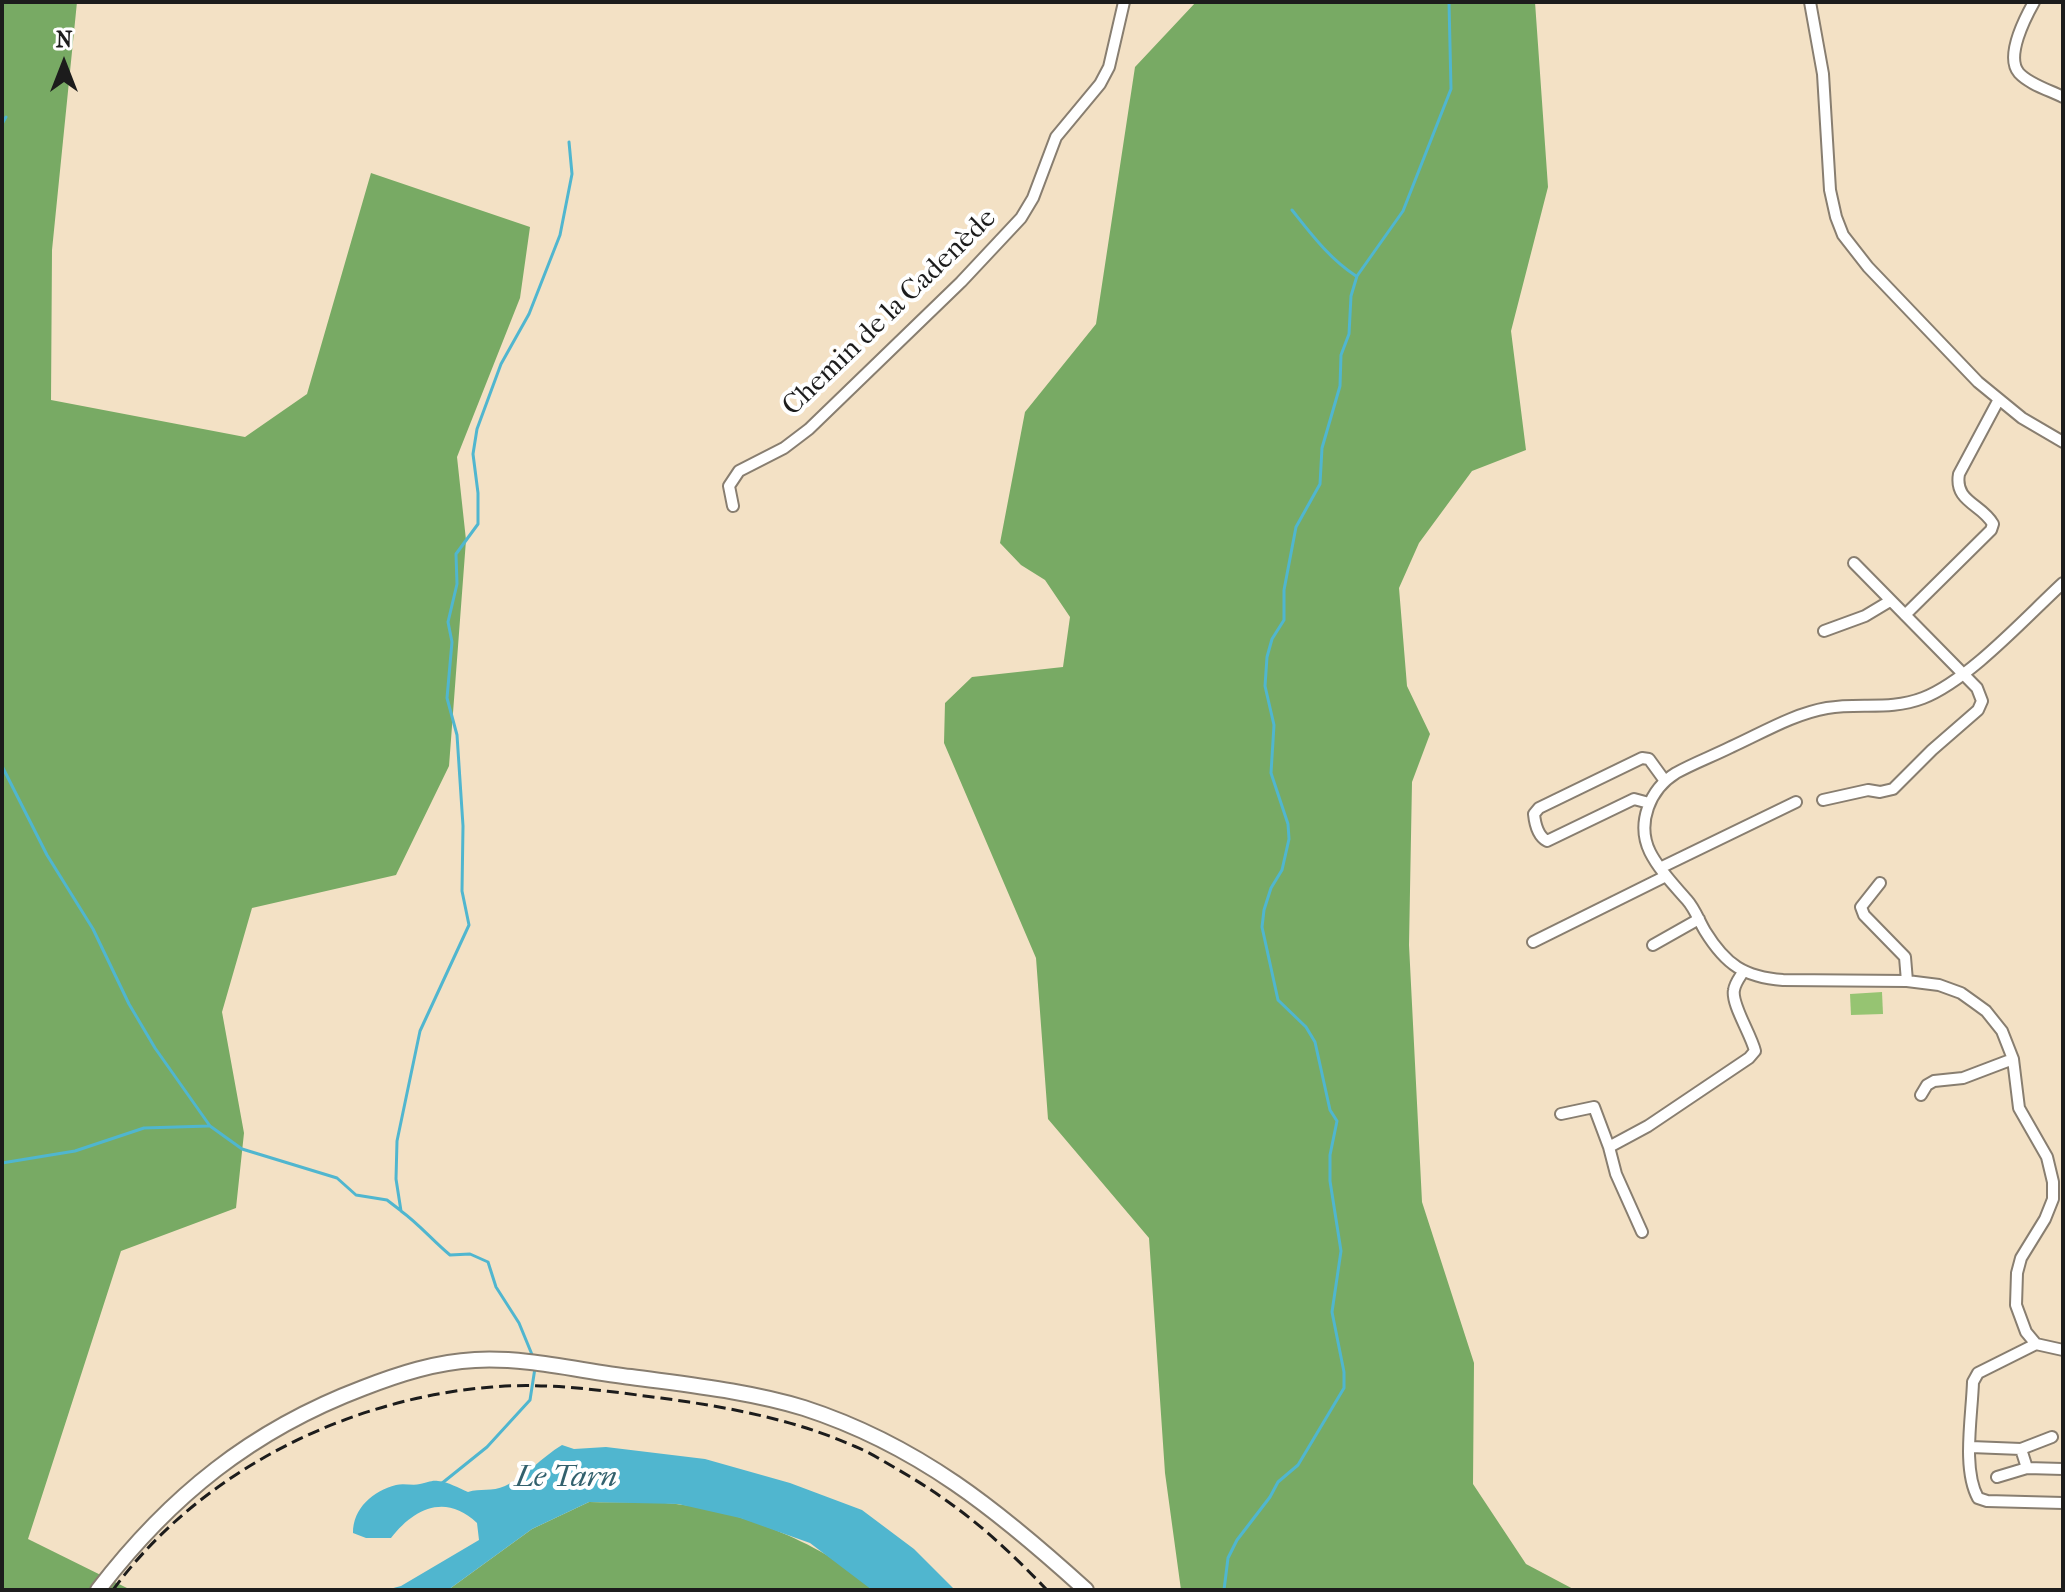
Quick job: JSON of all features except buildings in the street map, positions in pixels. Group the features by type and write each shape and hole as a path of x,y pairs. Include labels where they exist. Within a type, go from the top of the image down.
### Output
{"main road":[{"path":"98,1590 145,1535 203,1478 256,1439 324,1403 379,1382 434,1366 472,1360 511,1361 729,1391 778,1401 831,1418 907,1452 953,1480 1002,1515 1086,1590"}],"street":[{"name":"Chemin de la Cadenède","path":"733,506 729,486 739,471 784,448 809,429 961,282 1014,226 1033,198 1056,137 1100,84 1109,67 1124,2"},
{"path":"1810,2 1822,65 1830,190 1839,226 1858,256 1998,401 2063,442"},
{"path":"2034,2 2017,42 2013,62 2016,70 2026,79 2063,97"},
{"path":"1905,615 1991,530 1993,524 1989,517 1964,498 1957,483 1998,401"},
{"path":"1823,800 1868,790 1880,792 1893,789 1978,710 1981,694 1854,563"},
{"path":"2063,583 1947,687 1903,704 1827,708 1794,718 1677,773 1665,781 1649,803 1645,815 1649,850 1691,905 1719,952 1743,972 1783,980 1907,981 1947,987 1986,1011 2002,1031 2013,1059 2019,1108 2047,1157 2053,1182 2053,1199 2045,1219 2021,1258 2016,1305 2026,1332 2036,1344 2063,1350"},
{"path":"1824,631 1865,616 1890,601"},
{"path":"1649,803 1634,799 1547,841 1535,823 1534,814 1539,808 1642,758 1649,759 1665,781"},
{"path":"1533,942 1796,802"},
{"path":"1880,883 1861,907 1864,915 1905,957 1907,981"},
{"path":"1653,945 1699,919"},
{"path":"1609,1147 1648,1126 1755,1051 1750,1032 1734,1000 1733,991 1743,972"},
{"path":"1921,1095 1927,1085 1934,1081 1963,1078 2013,1059"},
{"path":"1561,1114 1594,1107 1616,1174 1642,1232"},
{"path":"2036,1344 1978,1373 1973,1382 1969,1469 1972,1487 1978,1498 2063,1503"},
{"path":"1971,1447 2021,1449 2052,1437"},
{"path":"2021,1449 2027,1468"},
{"path":"1997,1477 2027,1468 2063,1469"}],"green space":[{"path":"2,2 77,2 52,250 51,400 245,437 307,394 371,173 530,227 520,298 457,457 466,540 449,766 396,875 252,908 222,1012 244,1133 236,1208 121,1251 28,1539 131,1590 2,1590"},
{"path":"1196,2 1535,2 1548,187 1511,331 1526,450 1472,471 1419,543 1399,588 1407,686 1430,734 1412,782 1409,945 1422,1202 1474,1363 1473,1484 1526,1564 1575,1590 1181,1590 1165,1473 1149,1238 1048,1119 1036,958 944,743 945,703 972,677 1063,667 1070,617 1045,580 1021,565 1000,543 1025,412 1096,324 1135,67"},
{"path":"1882,992 1883,1014 1851,1015 1850,994"},
{"path":"589,1502 676,1504 754,1522 832,1558 872,1590 448,1590 532,1529"}],"water":[{"name":"Le Tarn","path":"562,1445 574,1449 606,1447 705,1459 790,1483 862,1510 914,1549 955,1590 872,1590 810,1543 740,1518 678,1504 589,1502 532,1529 448,1590 386,1590 401,1586 479,1540 477,1523 454,1508 431,1508 410,1519 391,1538 366,1538 353,1533 354,1524 361,1508 372,1496 396,1485 433,1481 468,1492 500,1488"}],"waterway":[{"path":"1224,1590 1228,1558 1237,1540 1278,1482 1298,1465 1344,1388 1344,1372 1332,1312 1341,1251 1330,1181 1330,1155 1337,1121 1330,1110 1315,1042 1306,1027 1278,1000 1262,927 1264,910 1271,888 1282,870 1289,839 1288,824 1271,773 1274,725 1265,686 1267,657 1272,639 1284,620 1284,590 1296,527 1320,484 1322,448 1340,386 1341,355 1349,334 1351,296 1357,276 1403,211 1451,89 1449,2"},
{"path":"2,124 6,117"},
{"path":"533,1357 519,1323 496,1287 488,1262 470,1254 450,1255 401,1211 396,1179 397,1141 420,1031 469,925 462,891 463,826 457,735 447,698 452,642 448,622 457,584 456,554 478,524 473,454 477,429 501,364 529,314 560,235 572,174 569,142"},
{"path":"1292,210 1329,254 1356,276"},
{"path":"2,766 47,855 93,929 129,1004 155,1048 210,1126 242,1149 337,1178 356,1195 387,1200 400,1210"},
{"path":"2,1163 75,1151 144,1128 209,1126"},
{"path":"441,1484 487,1447 530,1400 535,1368"}],"railway":[{"path":"113,1590 148,1548 188,1510 233,1477 281,1448 331,1425 384,1407 438,1394 492,1387 534,1386 661,1398 759,1415 860,1448 959,1509 1047,1590"}]}
